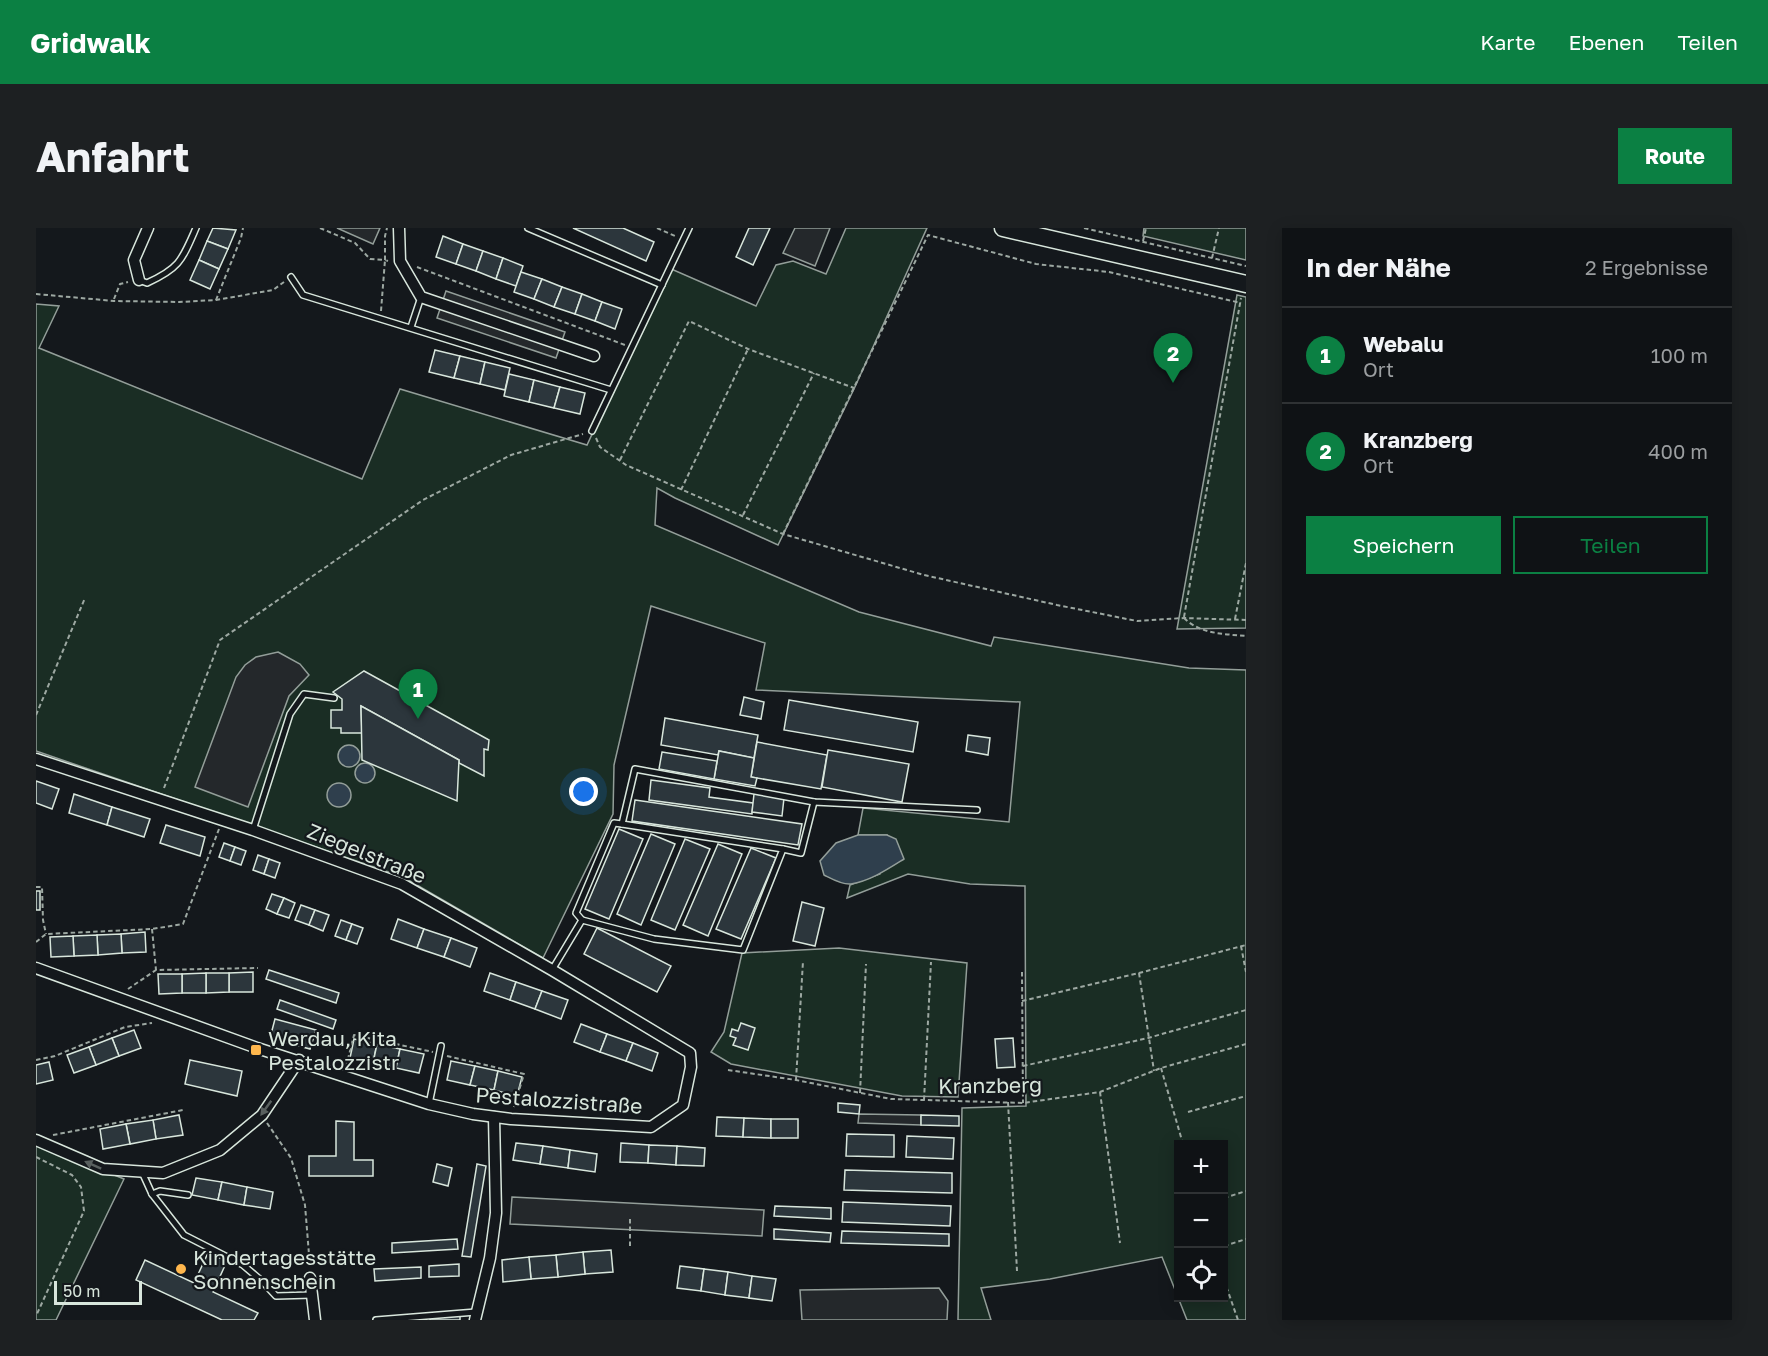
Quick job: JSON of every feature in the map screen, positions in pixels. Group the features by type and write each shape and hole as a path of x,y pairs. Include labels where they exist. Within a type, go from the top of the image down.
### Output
{"main road":[{"path":"1003,228 1200,274 1245,278"}],"street":[{"path":"139,280 134,260 148,228"},
{"path":"399,228 400,261 421,297 594,356"},
{"name":"Ziegelstraße","path":"36,759 253,830 402,884 690,1053"},
{"name":"Pestalozzistraße","path":"36,968 257,1048 429,1104 494,1117 651,1126 683,1105 691,1067 690,1053"},
{"path":"36,1140 103,1169 163,1173 220,1150 262,1115 299,1060"},
{"path":"476,1316 490,1258 496,1213 494,1117"},
{"path":"310,1278 315,1320"}],"lane":[{"path":"139,280 147,283 167,274 181,261 196,228"},
{"path":"528,228 662,285"},
{"path":"592,431 689,228"},
{"path":"291,277 303,295 611,390"},
{"path":"411,327 421,297"},
{"path":"253,830 290,714 304,694 334,698"},
{"path":"622,824 635,769 814,802 977,810"},
{"path":"783,849 743,950 654,939 582,920 576,913 614,823 783,849 801,853 814,802"},
{"path":"552,970 582,920"},
{"path":"429,1104 441,1046"},
{"path":"142,1172 152,1194 184,1234 243,1265 276,1296 312,1295"},
{"path":"152,1194 160,1191 188,1195"},
{"path":"376,1320 476,1316"}],"path":[{"path":"216,300 243,228"},
{"path":"320,228 355,243 370,260 412,259 417,267 633,348"},
{"path":"379,317 382,309 387,228"},
{"path":"657,228 683,240"},
{"path":"1084,228 1212,258 1245,278 1184,618"},
{"path":"1143,241 1146,228"},
{"path":"1200,274 1212,258 1219,228"},
{"path":"783,534 928,235 1036,264 1109,272 1241,303"},
{"path":"36,294 114,301 216,300 273,290 291,277"},
{"path":"114,301 120,284 139,280"},
{"path":"620,461 689,321 748,348 854,388"},
{"path":"681,489 748,348"},
{"path":"742,516 814,373"},
{"path":"160,800 220,640 423,500 511,454 592,431 600,447 620,461 783,534 924,575 1137,621 1184,618 1246,620"},
{"path":"1235,620 1246,563"},
{"path":"36,715 85,598"},
{"path":"1184,618 1189,624 1206,631 1246,636"},
{"path":"36,942 46,934 152,929 183,924 222,820"},
{"path":"36,887 42,887 43,920 46,934"},
{"path":"152,929 156,970"},
{"path":"1022,1000 1246,945"},
{"path":"1241,946 1246,972"},
{"path":"796,1080 803,961"},
{"path":"924,1101 931,962"},
{"path":"860,1093 866,964"},
{"path":"117,997 156,970 258,968"},
{"path":"1022,972 1023,1103"},
{"path":"1139,973 1154,1071"},
{"path":"1023,1066 1148,1038 1246,1010"},
{"path":"36,1060 54,1056 125,1027 178,1018"},
{"name":"Kranzberg","path":"728,1070 796,1080 891,1099 1023,1103 1100,1092 1161,1068 1246,1044"},
{"path":"1161,1068 1182,1140"},
{"path":"1100,1092 1120,1243"},
{"path":"1188,1112 1246,1096"},
{"path":"1008,1102 1017,1271"},
{"path":"47,1136 183,1110"},
{"path":"262,1115 291,1158 305,1205 310,1278"},
{"path":"36,1157 72,1175 81,1187 84,1211 36,1317"},
{"path":"1228,1196 1246,1191"},
{"path":"630,1219 630,1246"},
{"path":"1228,1245 1246,1239"},
{"path":"1228,1291 1238,1320"}],"green space":[{"path":"846,228 927,228 854,389 778,545 657,488 655,525 859,612 991,646 994,637 1189,668 1246,670 1246,1320 1187,1320 1180,1302 1228,1302 1228,1140 1174,1140 1174,1287 1162,1257 1050,1279 981,1288 991,1320 958,1320 962,1108 1026,1106 1025,886 970,884 908,874 847,898 850,885 880,874 887,835 858,835 863,808 1009,822 1020,702 756,690 765,643 651,606 614,765 613,814 543,958 403,877 36,751 36,304 59,306 39,348 362,479 400,389 587,445 669,268 756,306 776,265 793,261 826,274"},
{"path":"1144,228 1246,228 1246,260 1143,236"},
{"path":"1237,295 1246,297 1246,628 1177,629"},
{"path":"839,948 967,963 958,1097 902,1096 731,1064 711,1052 724,1032 742,953"},
{"path":"36,1143 124,1179 56,1320 36,1320"}],"shaded area":[{"path":"337,228 380,228 373,244"},
{"path":"795,228 830,228 815,266 783,253"},
{"path":"446,291 565,332 556,358 437,318"},
{"path":"278,652 300,664 309,675 289,696 248,807 195,787 236,677 245,665 256,657"},
{"path":"859,1114 921,1115 921,1125 858,1123"},
{"path":"512,1197 764,1210 762,1236 510,1224"},
{"path":"939,1288 948,1301 947,1320 802,1320 800,1290"}],"water":[{"path":"345,745 353,745 360,752 360,760 353,767 345,767 338,760 338,752"},
{"path":"365,763 372,766 375,773 372,780 365,783 358,780 355,773 358,766"},
{"path":"339,783 348,786 351,795 348,804 339,807 330,804 327,795 330,786"},
{"path":"858,835 887,835 896,839 904,859 885,871 851,884 841,883 824,875 820,861 836,843"}],"building":[{"path":"213,228 236,230 228,249 207,241"},
{"path":"573,228 623,228 654,242 646,261"},
{"path":"749,228 770,228 753,265 736,257"},
{"path":"443,236 463,244 456,264 436,257"},
{"path":"207,241 228,249 219,269 199,260"},
{"path":"463,244 483,251 476,271 456,264"},
{"path":"483,251 503,258 496,279 476,271"},
{"path":"503,258 523,266 516,286 496,279"},
{"path":"199,260 219,269 210,289 190,280"},
{"path":"521,272 542,279 534,299 514,292"},
{"path":"542,279 562,287 554,307 534,299"},
{"path":"562,287 582,294 575,314 554,307"},
{"path":"582,294 602,302 595,321 575,314"},
{"path":"602,302 622,309 615,329 595,321"},
{"path":"435,350 460,356 454,378 429,372"},
{"path":"460,356 485,362 480,384 454,378"},
{"path":"485,362 510,368 505,390 480,384"},
{"path":"509,374 534,380 529,402 504,396"},
{"path":"534,380 560,387 554,408 529,402"},
{"path":"560,387 585,393 580,414 554,408"},
{"path":"364,671 489,740 488,750 484,749 484,776 361,706 362,733 341,733 341,728 331,728 331,710 342,710 342,699 333,692"},
{"path":"744,697 764,702 761,719 740,715"},
{"path":"789,700 918,722 913,752 784,730"},
{"path":"361,706 459,760 457,801 362,760"},
{"path":"665,718 758,735 754,758 719,751 718,755 661,745"},
{"path":"968,735 990,738 988,755 966,751"},
{"path":"757,742 827,755 821,789 751,777"},
{"path":"828,750 909,764 902,802 822,787"},
{"path":"719,751 754,758 751,777 757,778 755,786 714,779"},
{"path":"662,752 717,761 714,779 659,769"},
{"path":"651,780 710,788 709,797 753,803 752,814 649,800"},
{"path":"36,781 59,789 52,809 36,803"},
{"path":"74,794 112,807 107,825 69,813"},
{"path":"754,794 784,798 782,816 752,812"},
{"path":"635,800 802,824 798,845 632,821"},
{"path":"112,807 150,819 144,837 107,825"},
{"path":"166,825 205,837 200,856 160,843"},
{"path":"619,829 643,839 609,919 585,909"},
{"path":"651,834 675,844 641,925 617,914"},
{"path":"685,839 710,849 675,930 651,920"},
{"path":"224,843 235,847 230,861 219,857"},
{"path":"718,844 742,854 708,936 683,925"},
{"path":"235,847 246,851 241,865 230,861"},
{"path":"751,848 776,858 741,939 716,929"},
{"path":"258,855 269,859 264,874 253,870"},
{"path":"269,859 280,863 275,878 264,874"},
{"path":"36,891 40,891 40,910 36,910"},
{"path":"272,894 284,898 277,914 266,909"},
{"path":"284,898 295,903 289,918 277,914"},
{"path":"802,902 824,908 815,946 793,941"},
{"path":"301,905 315,910 309,925 295,920"},
{"path":"315,910 329,915 323,931 309,925"},
{"path":"398,919 424,929 417,948 391,939"},
{"path":"341,920 352,924 346,940 335,936"},
{"path":"352,924 363,928 357,944 346,940"},
{"path":"597,928 671,966 657,992 584,954"},
{"path":"424,929 451,938 444,957 417,948"},
{"path":"145,932 146,952 122,953 121,934"},
{"path":"121,934 122,953 98,955 97,935"},
{"path":"97,935 98,955 74,956 73,936"},
{"path":"73,936 74,956 51,957 50,937"},
{"path":"451,938 477,948 470,967 444,957"},
{"path":"269,970 339,993 336,1003 266,979"},
{"path":"253,972 253,992 229,992 229,973"},
{"path":"206,973 229,973 229,992 206,993"},
{"path":"206,973 206,993 182,993 182,974"},
{"path":"490,973 516,982 510,1000 484,991"},
{"path":"158,974 182,974 182,993 159,994"},
{"path":"516,982 542,991 535,1009 510,1000"},
{"path":"542,991 568,1000 561,1019 535,1009"},
{"path":"280,1000 336,1020 333,1029 277,1009"},
{"path":"275,1019 316,1030 310,1049 270,1038"},
{"path":"741,1023 755,1028 748,1050 733,1045 736,1038 730,1036 732,1029 738,1031"},
{"path":"581,1024 607,1034 600,1052 574,1042"},
{"path":"134,1030 141,1048 119,1056 112,1038"},
{"path":"607,1034 633,1043 626,1061 600,1052"},
{"path":"112,1038 119,1056 96,1065 89,1047"},
{"path":"1013,1038 1015,1067 997,1068 995,1039"},
{"path":"354,1039 377,1044 373,1063 350,1058"},
{"path":"633,1043 658,1053 652,1071 626,1061"},
{"path":"377,1044 400,1049 396,1068 373,1063"},
{"path":"89,1047 96,1065 74,1073 67,1055"},
{"path":"400,1049 424,1054 419,1073 396,1068"},
{"path":"190,1060 242,1071 237,1096 185,1084"},
{"path":"451,1061 475,1066 470,1085 447,1080"},
{"path":"49,1062 53,1080 36,1084 36,1065"},
{"path":"475,1066 498,1071 494,1090 470,1085"},
{"path":"498,1071 522,1077 517,1096 494,1090"},
{"path":"838,1103 860,1105 859,1114 838,1112"},
{"path":"179,1115 183,1135 156,1139 153,1120"},
{"path":"921,1115 959,1116 959,1126 921,1125"},
{"path":"717,1117 744,1118 743,1137 716,1136"},
{"path":"744,1118 771,1119 771,1138 743,1137"},
{"path":"771,1119 798,1119 798,1138 771,1138"},
{"path":"153,1120 156,1139 130,1144 126,1124"},
{"path":"336,1121 354,1122 354,1160 373,1160 373,1176 309,1176 309,1156 336,1156"},
{"path":"126,1124 130,1144 103,1149 100,1129"},
{"path":"847,1134 894,1135 894,1157 846,1156"},
{"path":"907,1136 954,1138 953,1159 906,1157"},
{"path":"516,1143 543,1146 540,1164 513,1160"},
{"path":"621,1143 649,1145 648,1163 620,1162"},
{"path":"649,1145 677,1146 676,1165 648,1163"},
{"path":"543,1146 570,1150 568,1168 540,1164"},
{"path":"677,1146 705,1148 704,1166 676,1165"},
{"path":"570,1150 597,1154 595,1172 568,1168"},
{"path":"437,1164 452,1168 448,1186 433,1182"},
{"path":"477,1164 486,1166 471,1257 462,1256"},
{"path":"845,1170 952,1173 952,1193 844,1190"},
{"path":"196,1178 222,1182 218,1200 192,1195"},
{"path":"222,1182 247,1187 244,1205 218,1200"},
{"path":"247,1187 273,1192 270,1209 244,1205"},
{"path":"843,1202 951,1206 950,1226 842,1222"},
{"path":"775,1206 831,1208 831,1219 774,1216"},
{"path":"774,1229 831,1233 830,1242 774,1239"},
{"path":"842,1231 949,1234 949,1246 841,1243"},
{"path":"457,1239 458,1249 392,1253 392,1243"},
{"path":"611,1250 613,1272 585,1274 583,1252"},
{"path":"583,1252 585,1274 558,1277 556,1255"},
{"path":"208,1253 227,1261 213,1292 258,1313 254,1320 222,1320 136,1280 145,1260 194,1283"},
{"path":"556,1255 558,1277 531,1279 529,1257"},
{"path":"529,1257 531,1279 503,1282 502,1260"},
{"path":"459,1264 459,1276 429,1277 429,1266"},
{"path":"680,1266 704,1269 701,1291 677,1288"},
{"path":"421,1267 421,1278 375,1281 374,1269"},
{"path":"704,1269 728,1272 725,1295 701,1291"},
{"path":"728,1272 752,1276 749,1298 725,1295"},
{"path":"752,1276 776,1279 772,1301 749,1298"},
{"path":"460,1315 460,1320 430,1320 430,1318"}],"place":[{"name":"Kranzberg","path":"1173,383"},
{"name":"Webalu","path":"418,719"},
{"name":"Werdau, Kita Pestalozzistr","path":"256,1050"},
{"name":"Kindertagesstätte Sonnenschein","path":"181,1269"}]}
